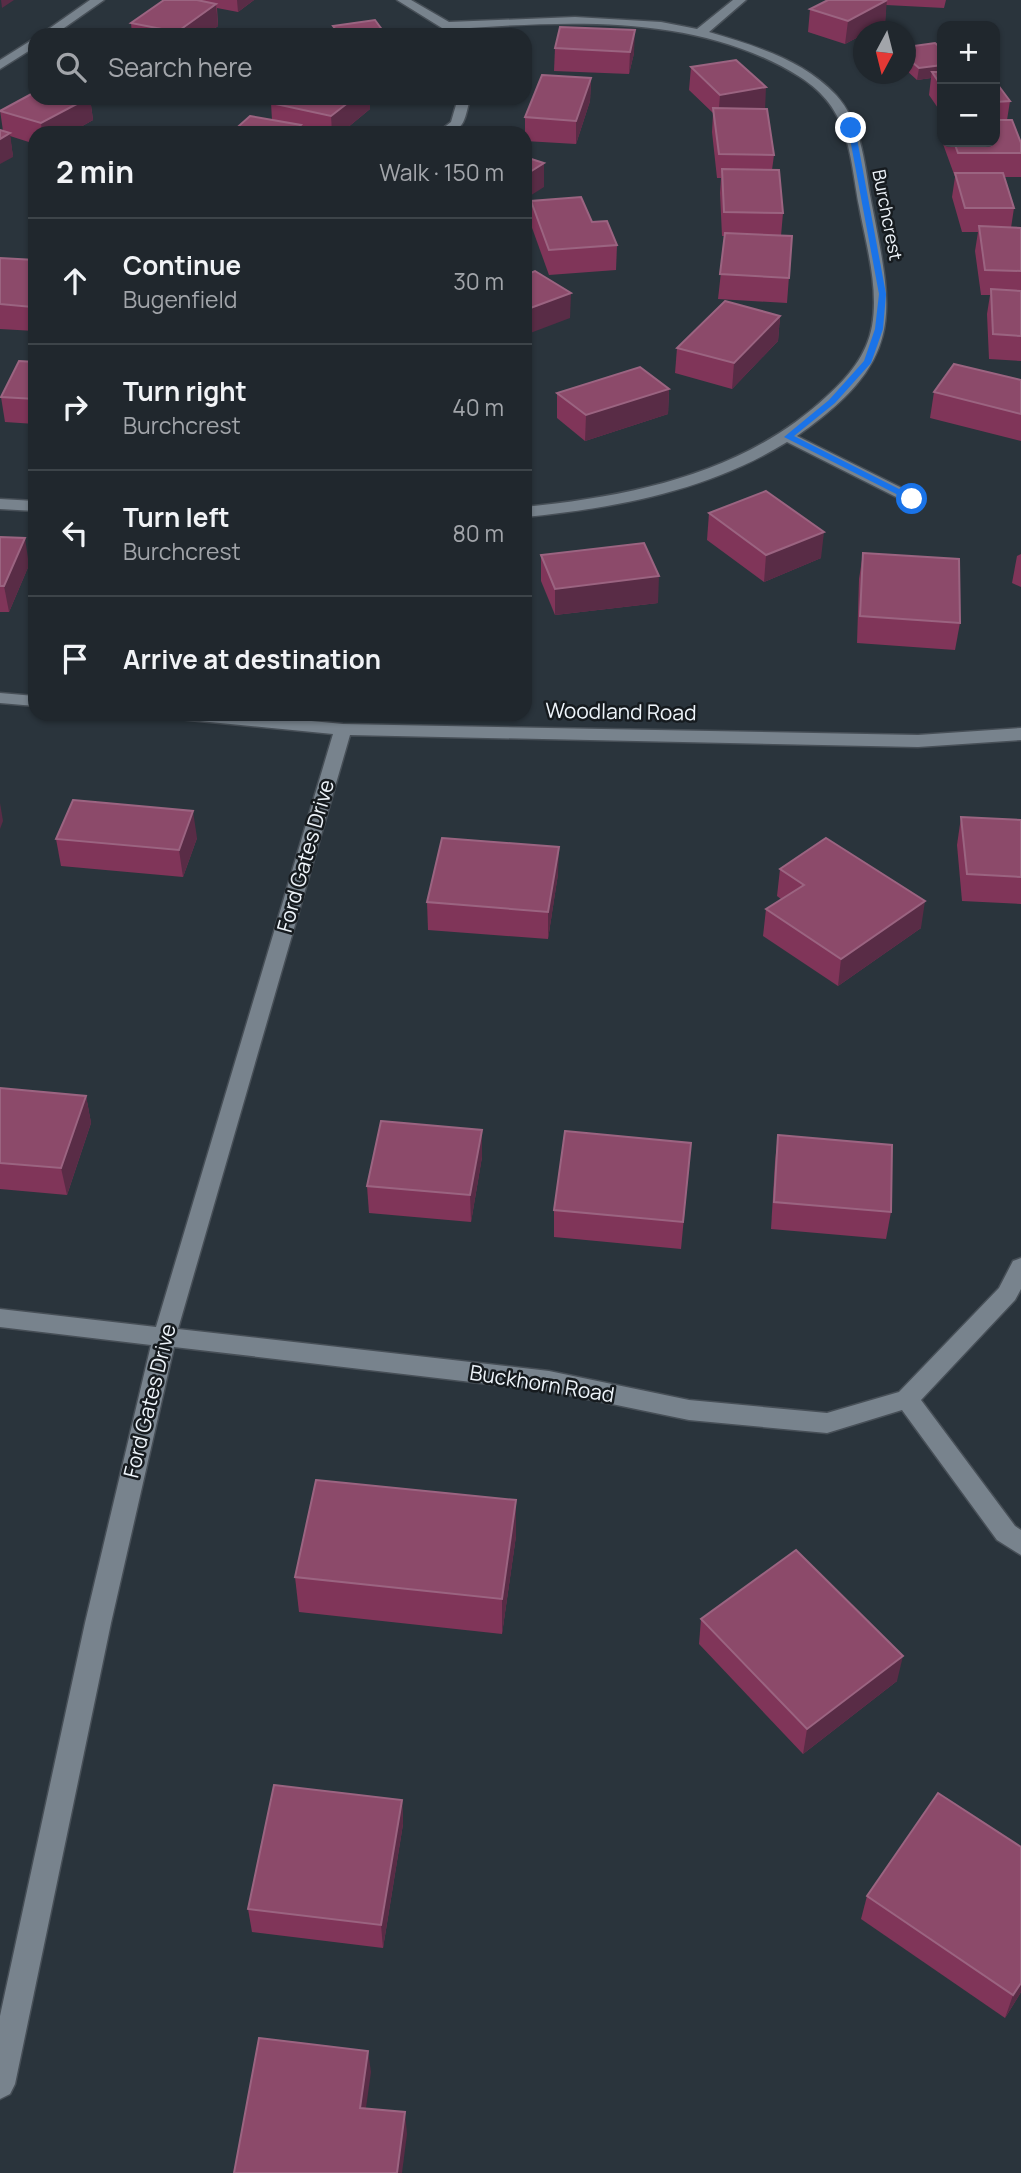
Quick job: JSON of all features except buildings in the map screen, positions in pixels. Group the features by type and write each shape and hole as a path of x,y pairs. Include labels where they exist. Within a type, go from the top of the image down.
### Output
{"street":[{"path":"56,28 98,0"},
{"path":"402,0 444,28"},
{"path":"701,32 740,0"},
{"name":"Burchcrest","path":"473,28 536,20 594,20 701,32 763,53 804,73 832,96 845,113 851,128 882,294 879,329 868,362 832,402 788,437 740,461 687,481 598,503 532,511"},
{"path":"0,65 28,47"},
{"path":"454,126 457,124 462,105"},
{"path":"788,437 912,499"},
{"path":"0,504 28,506"},
{"path":"0,698 28,700"},
{"name":"Woodland Road","path":"256,721 343,729 918,741 1021,734"},
{"name":"Ford Gates Drive","path":"0,2084 98,1623 165,1335 343,729"},
{"name":"Buckhorn Road","path":"0,1318 549,1381 689,1410 827,1423 906,1399 1007,1294 1021,1267"},
{"path":"906,1399 1006,1533 1021,1544"}],"route":[{"path":"851,128 882,294 879,329 868,362 832,402 788,437 912,499"}]}
